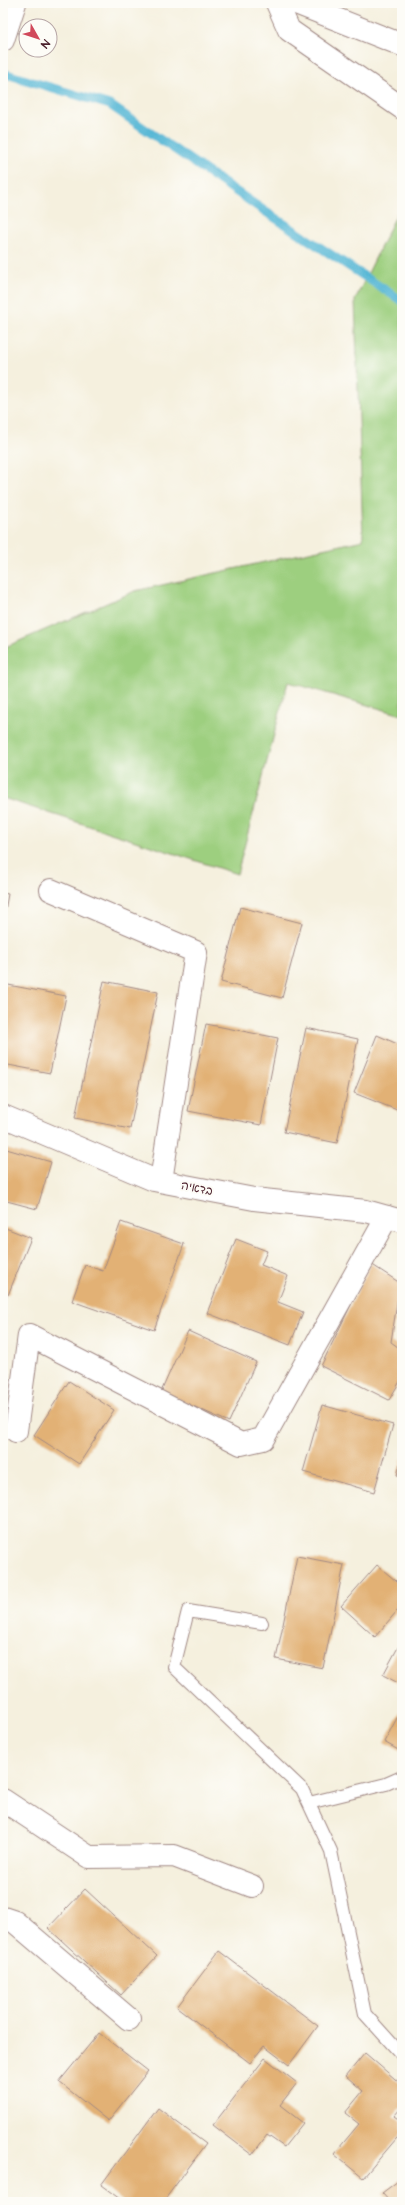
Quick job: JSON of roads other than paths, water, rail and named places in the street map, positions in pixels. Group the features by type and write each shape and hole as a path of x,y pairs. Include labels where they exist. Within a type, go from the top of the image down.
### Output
{"street":[{"path":"3,40 15,3"},
{"path":"277,3 289,30 402,108"},
{"path":"296,3 402,45"},
{"path":"51,890 196,952 161,1181"},
{"name":"בדאיה","path":"3,1116 55,1140 161,1181 254,1199 366,1212 394,1219"},
{"path":"16,1431 29,1335 241,1444 263,1439 394,1219"},
{"path":"3,1800 89,1857 174,1856 252,1886"},
{"path":"3,1918 15,1922 129,2019"}],"lane":[{"path":"262,1623 188,1611 174,1667 302,1789 331,1851 365,2014 402,2055"},
{"path":"309,1804 386,1784 402,1777"}],"waterway":[{"path":"3,73 110,105 263,210 402,301"}]}
